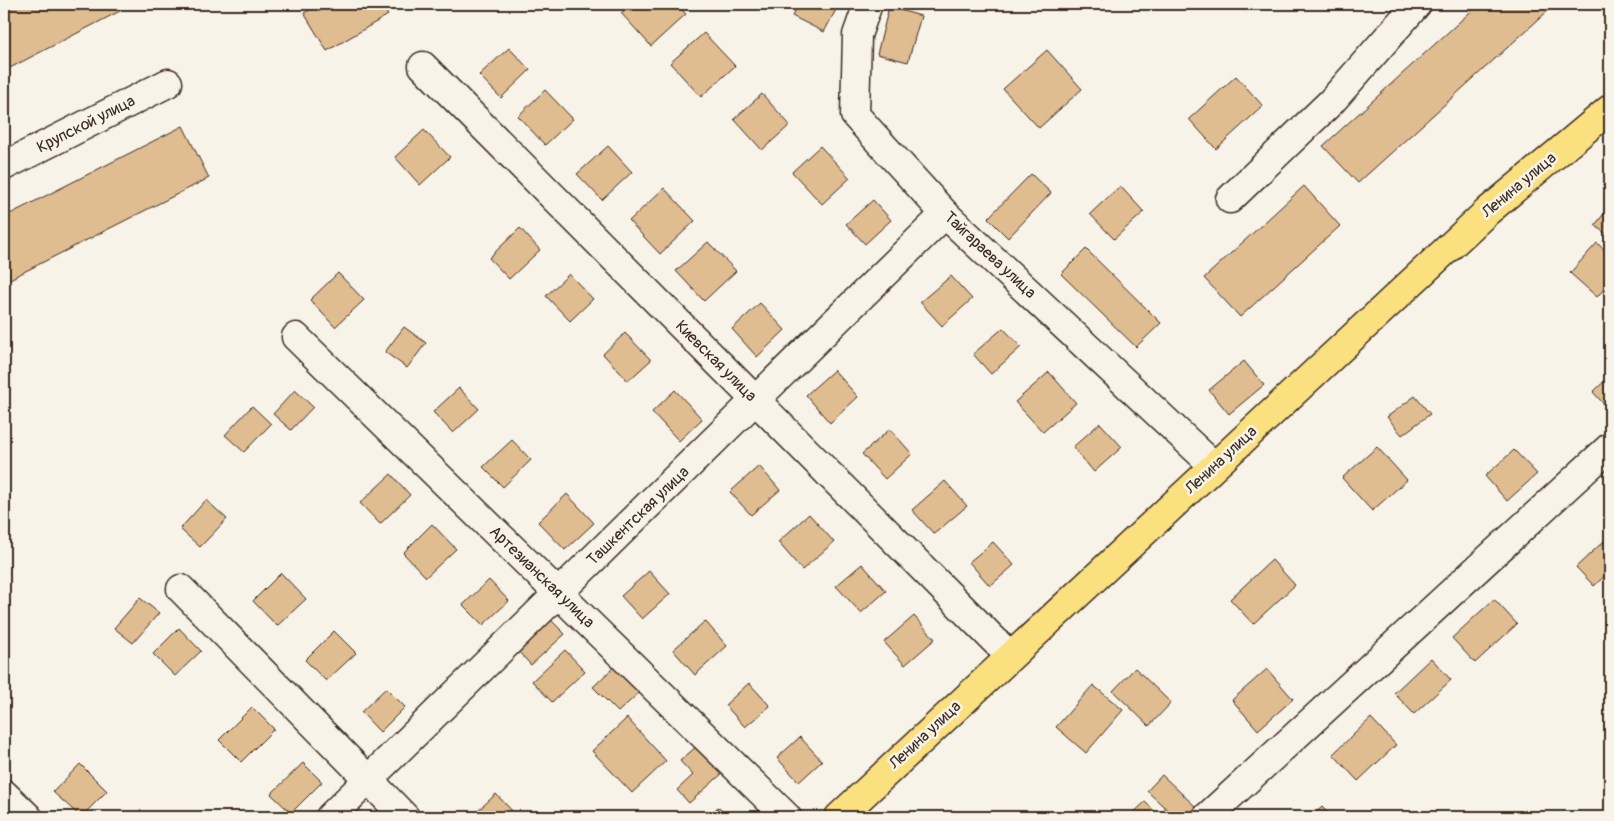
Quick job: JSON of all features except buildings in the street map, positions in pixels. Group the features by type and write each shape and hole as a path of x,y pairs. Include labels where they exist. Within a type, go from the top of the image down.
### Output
{"main road":[{"name":"Ленина улица","path":"839,817 1488,211 1610,109"}],"street":[{"name":"Тайгараева улица","path":"868,4 857,35 855,115 945,214 1214,466"},
{"path":"1230,199 1331,102 1417,4"},
{"name":"Киевская улица","path":"423,66 1010,656"},
{"name":"Крупской улица","path":"4,166 168,83"},
{"name":"Ташкентская улица","path":"330,817 945,214"},
{"name":"Артезианская улица","path":"296,337 787,817"},
{"path":"1207,817 1610,447"},
{"path":"181,589 405,817"},
{"path":"4,794 28,817"}]}
